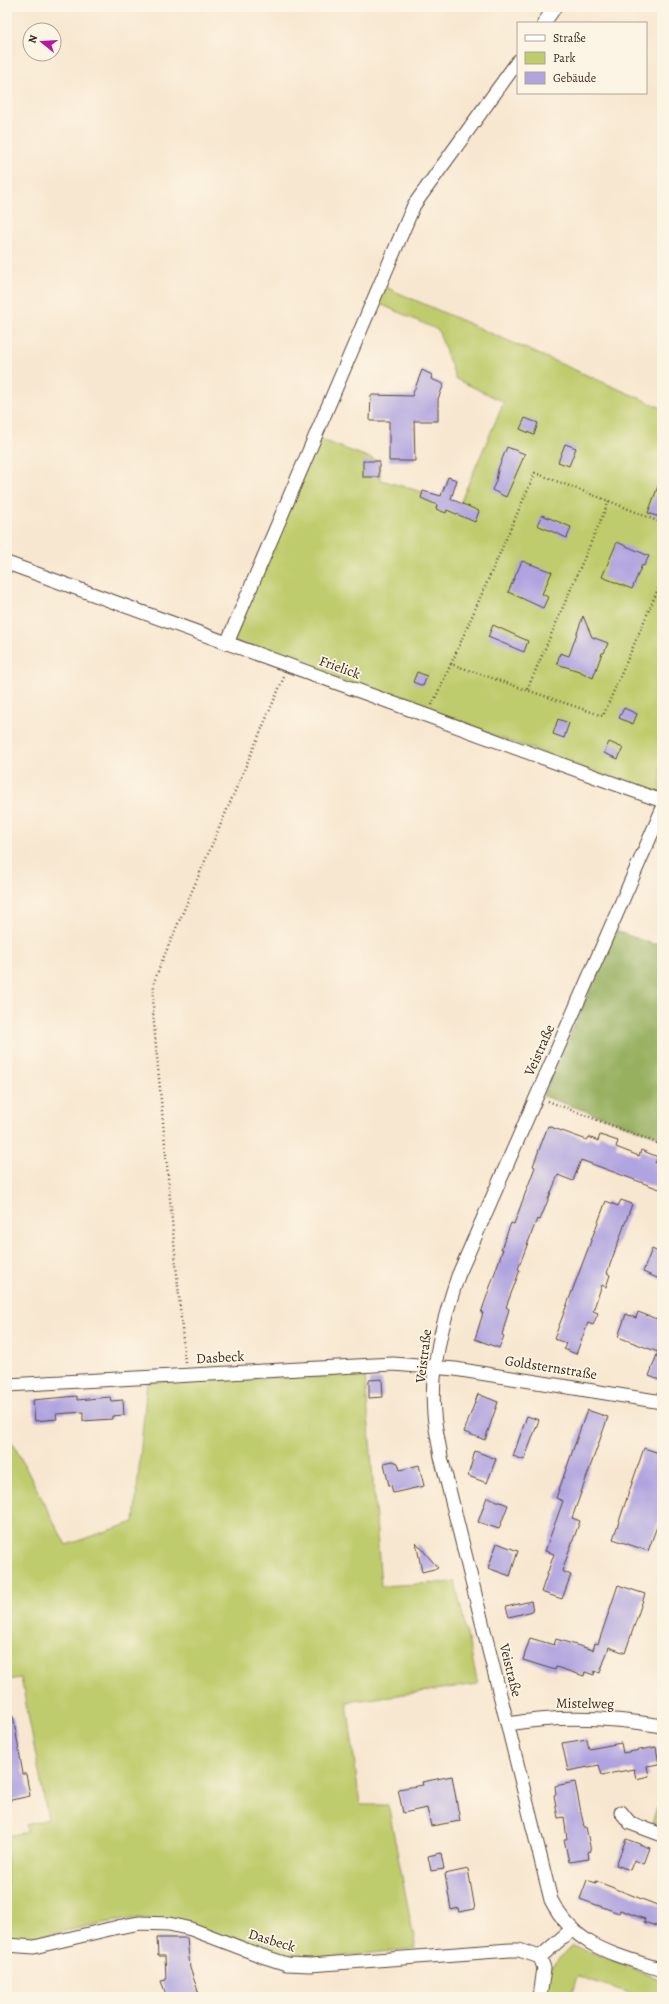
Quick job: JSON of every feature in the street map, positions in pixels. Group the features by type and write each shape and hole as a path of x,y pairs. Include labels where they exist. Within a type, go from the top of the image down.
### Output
{"street":[{"path":"545,22 555,7"},
{"path":"227,643 414,205 472,122 517,62"},
{"name":"Frielick","path":"7,563 662,801"},
{"name":"Veistraße","path":"662,810 458,1276 443,1323 435,1366 434,1414 442,1457 550,1900 571,1930 587,1942 606,1951 662,1970"},
{"name":"Dasbeck","path":"7,1385 386,1364 435,1366"},
{"name":"Goldsternstraße","path":"435,1366 662,1402"},
{"name":"Mistelweg","path":"508,1724 553,1718 590,1718 615,1719 662,1726"},
{"path":"621,1812 630,1823 662,1835"},
{"name":"Dasbeck","path":"7,1945 34,1947 140,1923 169,1924 191,1929 287,1964 310,1965 510,1950 519,1950 540,1957"},
{"path":"540,1997 544,1968 540,1957 571,1930"}],"path":[{"path":"427,716 535,473 609,501 662,524"},
{"path":"527,690 609,501"},
{"path":"451,664 603,716 662,580"},
{"path":"185,1370 153,1013 154,982 289,666"},
{"path":"536,1097 662,1145"}],"green space":[{"path":"385,287 662,408 661,793 631,785 233,641 319,439 378,461 381,480 460,503 504,402 456,379 438,330 378,303"},
{"path":"616,931 653,944 662,941 662,1138 543,1096"},
{"path":"365,1375 381,1586 455,1582 478,1684 347,1702 360,1805 388,1805 416,1948 312,1960 275,1957 140,1918 103,1923 19,1941 7,1939 7,1836 27,1832 26,1825 48,1819 21,1678 7,1680 7,1432 66,1545 134,1522 147,1382"},
{"path":"657,1807 662,1809 662,1827 652,1823"},
{"path":"573,1945 662,1980 662,1997 642,1997 577,1976 571,1997 534,1997 537,1980"}],"building":[{"path":"422,370 432,375 431,379 444,384 438,399 438,421 414,421 415,461 389,461 389,421 370,421 371,395 412,396"},
{"path":"525,418 538,423 534,435 520,429"},
{"path":"565,444 576,448 569,466 558,462"},
{"path":"507,447 525,454 506,497 492,490 496,481 498,469"},
{"path":"363,461 379,461 379,477 363,477"},
{"path":"448,477 457,480 451,499 479,511 475,522 447,510 446,513 436,509 437,505 421,498 423,491 441,496"},
{"path":"661,478 662,479 662,518 648,513"},
{"path":"542,515 571,527 567,538 537,525"},
{"path":"617,542 649,556 644,566 642,565 632,589 602,577"},
{"path":"522,561 552,572 542,594 548,597 543,608 508,592"},
{"path":"583,616 592,637 608,643 604,653 602,653 593,678 579,671 557,664 560,653 569,656"},
{"path":"493,625 528,641 524,652 488,637"},
{"path":"417,672 427,676 423,686 413,682"},
{"path":"624,708 637,714 633,724 619,718"},
{"path":"558,719 569,723 564,738 553,734"},
{"path":"609,742 623,748 618,759 604,753"},
{"path":"548,1126 587,1140 589,1137 598,1141 600,1135 618,1141 616,1147 639,1156 641,1150 658,1157 655,1163 662,1165 662,1190 581,1160 573,1181 558,1175 540,1220 537,1219 518,1269 520,1270 506,1307 509,1309 502,1335 504,1336 499,1348 475,1339 483,1313 481,1313 503,1249 501,1249 511,1223 514,1224"},
{"path":"621,1200 632,1204 607,1273 610,1275 606,1287 602,1285 593,1311 598,1313 593,1325 588,1323 576,1354 564,1349 566,1343 554,1339 606,1201 618,1206"},
{"path":"652,1249 662,1254 662,1280 643,1272"},
{"path":"638,1312 662,1321 662,1381 649,1376 658,1352 618,1337 626,1314 636,1318"},
{"path":"382,1379 383,1397 369,1398 369,1380"},
{"path":"478,1394 498,1402 485,1440 464,1432"},
{"path":"77,1396 77,1400 110,1397 111,1401 123,1400 124,1415 112,1416 112,1419 83,1421 83,1412 56,1414 57,1419 35,1421 33,1400"},
{"path":"587,1410 608,1417 572,1518 580,1521 562,1571 571,1575 562,1599 541,1592 554,1554 545,1551 563,1501 556,1498"},
{"path":"527,1416 539,1420 524,1460 513,1456"},
{"path":"644,1448 662,1454 662,1513 648,1551 613,1539"},
{"path":"475,1451 496,1459 487,1483 468,1476"},
{"path":"393,1461 398,1463 400,1470 419,1465 424,1486 393,1493 391,1485 389,1486 384,1463"},
{"path":"487,1497 508,1505 499,1529 478,1522"},
{"path":"416,1542 438,1568 422,1572"},
{"path":"497,1543 518,1551 510,1576 488,1568"},
{"path":"618,1585 645,1594 625,1653 609,1647 600,1673 595,1671 594,1675 585,1672 584,1676 556,1667 555,1670 523,1660 530,1638 554,1645 556,1639 593,1650 595,1643 598,1644"},
{"path":"531,1601 533,1611 509,1617 506,1607"},
{"path":"7,1716 13,1716 23,1774 26,1774 30,1796 7,1801"},
{"path":"587,1739 589,1749 621,1743 623,1753 656,1747 659,1764 647,1766 649,1776 636,1779 634,1769 602,1775 599,1765 568,1771 562,1743"},
{"path":"452,1776 460,1821 431,1826 427,1808 403,1813 398,1789 423,1785 422,1782"},
{"path":"575,1782 584,1827 586,1827 591,1851 588,1852 589,1859 569,1862 564,1839 567,1839 564,1817 558,1818 554,1795 556,1794 555,1786"},
{"path":"626,1839 650,1848 644,1864 634,1860 630,1870 616,1865"},
{"path":"441,1853 444,1869 431,1871 428,1856"},
{"path":"468,1869 475,1909 459,1912 458,1908 451,1910 445,1874"},
{"path":"587,1880 596,1883 596,1881 662,1907 662,1928 644,1922 645,1919 620,1910 619,1913 580,1899"},
{"path":"157,1938 187,1938 190,1968 200,1997 167,1997 161,1981 166,1980 165,1956 158,1956"}]}
